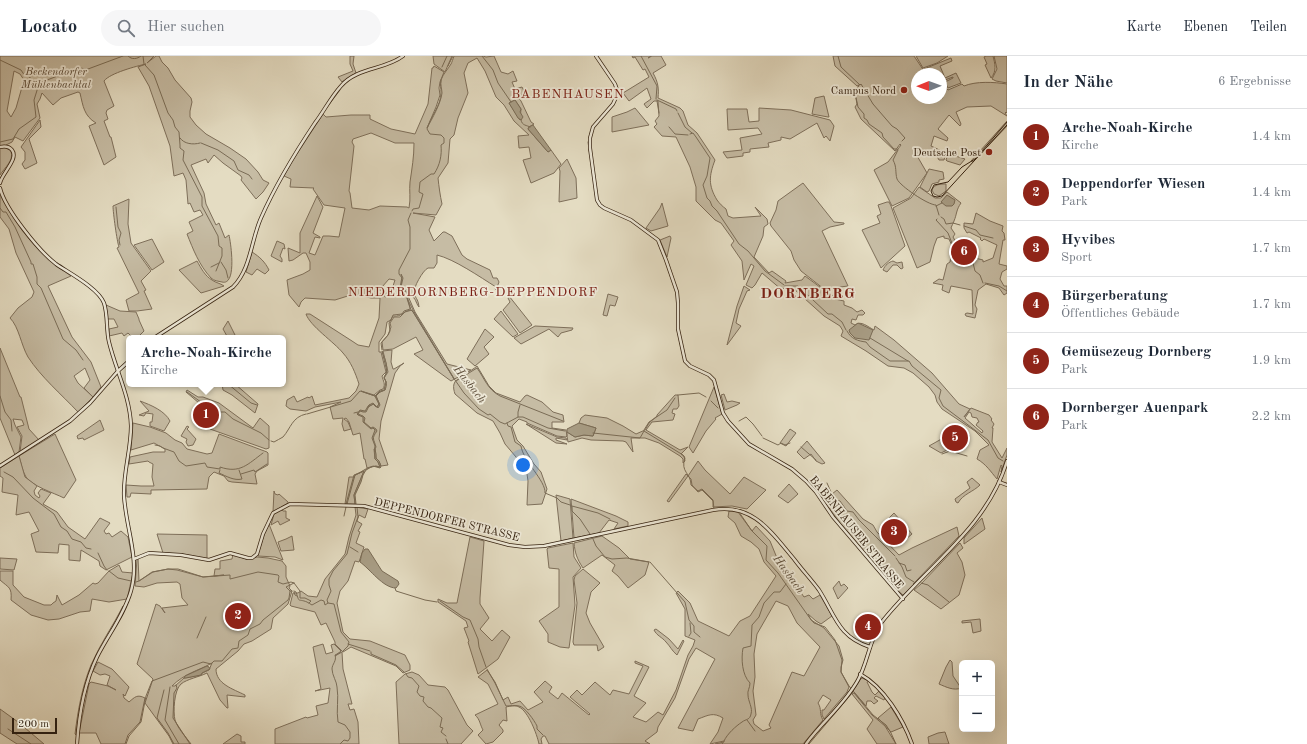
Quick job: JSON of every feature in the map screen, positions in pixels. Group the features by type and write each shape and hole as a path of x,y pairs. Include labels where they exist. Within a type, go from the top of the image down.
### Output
{"street":[{"path":"159,335 229,290 240,280 261,217 289,163 340,87 354,76 394,62 403,56"},
{"name":"BABENHAUSER STRASSE","path":"596,56 615,84 618,93 613,104 593,128 590,138 590,148 598,201 603,208 631,220 658,240 667,261 677,292 678,329 685,362 713,379 723,413 728,422 752,446 792,469 806,481 833,517 903,599"},
{"path":"0,147 5,146 9,148 13,151 14,155 13,160 3,174 0,183"},
{"path":"0,188 19,223 48,257 86,284 102,299 105,308 109,342 126,395 131,422 130,446 124,488 125,507 134,559 134,575 130,596 124,610 102,648 92,671 82,707 77,744"},
{"path":"0,466 70,422 126,364"},
{"path":"806,744 852,690 860,674 874,636 881,623 974,523 988,504 999,482 1007,460"},
{"path":"999,482 1007,485"},
{"name":"DEPPENDORFER STRASSE","path":"134,559 149,553 181,555 209,560 230,553 252,558 257,554 263,534 273,513 290,504 362,506 502,543 525,547 544,546 714,510 727,509 741,511 752,516 764,525 812,581 836,622 845,633 854,641 870,647"},
{"path":"860,674 874,683 887,698 904,726 912,744"}],"green space":[{"name":"Beckendorfer Mühlenbachtal","path":"0,56 154,56 147,63 156,56 159,56 175,80 191,98 192,102 190,117 196,125 206,134 246,159 263,180 269,183 256,199 241,180 241,176 214,155 208,163 206,159 191,165 204,193 206,204 216,225 219,223 225,238 229,235 232,263 230,278 227,281 222,282 213,280 200,262 187,234 193,231 189,222 203,215 200,210 194,212 190,203 188,204 186,180 183,173 174,176 170,146 149,86 138,67 146,64 112,75 104,81 114,106 107,110 106,113 108,119 104,121 111,137 116,157 104,165 89,126 96,123 86,114 80,93 78,92 61,98 53,105 42,93 37,104 40,118 23,141 15,137 12,142 6,145 6,148 11,151 12,155 8,164 0,175","holes":["14,71 20,74 24,80 16,108 11,117 7,111"]},
{"path":"350,56 354,56 353,64 356,73 342,82 338,77 353,71 350,64"},
{"path":"433,56 452,56 445,72 434,64"},
{"path":"454,56 494,56 501,72 508,74 513,71 517,81 512,82 515,89 522,87 525,93 518,97 531,122 534,124 528,129 548,152 551,150 561,164 554,173 531,183 523,160 531,158 529,147 519,148 518,136 529,135 514,121 504,105 496,97 485,71 477,58 468,63 464,73 468,93 458,118 454,135 450,139 448,163 438,178 442,204 436,215 413,213 435,217 429,230 434,241 443,232 452,236 462,255 490,270 493,278 497,278 499,282 496,290 496,287 467,269 451,260 437,255 437,263 434,268 426,269 415,287 414,293 419,307 414,298 410,295 408,296 415,312 447,364 471,370 451,381 414,354 423,350 416,337 393,349 383,350 382,342 388,335 391,327 390,323 394,317 400,317 405,312 412,310 454,379 413,310 408,300 406,291 401,287 403,278 401,274 402,277 400,287 401,290 405,292 410,309 404,311 402,314 393,315 391,320 387,322 385,334 379,342 379,352 381,352 386,372 382,376 384,387 374,395 361,391 375,396 379,404 376,396 385,390 386,382 384,378 388,372 383,351 392,350 391,362 393,369 404,363 395,373 381,421 379,439 388,465 381,466 376,458 374,449 375,459 380,467 376,466 367,468 360,433 353,435 349,422 346,418 344,419 348,422 351,429 344,431 342,424 343,418 333,419 330,407 341,402 315,407 306,411 290,409 286,406 287,400 294,396 297,402 312,396 315,405 349,398 356,391 359,384 346,356 312,324 306,314 310,314 358,345 369,347 379,318 380,298 371,298 354,294 335,300 305,298 299,307 289,295 287,280 310,270 310,262 306,253 303,253 289,261 288,248 300,253 300,233 317,196 323,207 313,233 320,238 315,237 309,253 315,255 323,236 339,237 345,208 324,205 313,189 314,188 290,187 291,179 284,176 323,114 326,117 370,115 370,119 391,129 415,134 428,104 432,68 434,66 444,72 440,82 440,95 427,128 440,101 442,93 441,80","holes":["515,100 521,109 520,120 509,103","371,133 395,143 414,143 409,208 380,206 369,210 352,208 349,191 354,146 352,142 353,139","389,279 395,280 393,286 388,293 386,293 386,297 382,295 384,293 379,294 378,292 379,290 383,290 382,287"]},
{"path":"632,56 651,56 648,58 652,56 661,56 666,65 653,73 658,85 658,98 680,108 683,111 688,125 697,133 715,160 710,180 712,190 717,200 726,209 728,216 733,218 761,216 755,207 767,219 768,224 764,227 763,236 754,257 769,273 772,271 786,281 785,283 802,280 805,276 824,290 829,291 835,299 844,301 844,305 857,312 862,310 865,313 863,315 858,315 856,320 852,319 851,323 855,325 860,323 874,330 875,326 894,340 932,373 959,404 970,409 964,417 971,408 989,415 994,424 992,428 992,442 1002,458 1007,448 1007,455 1001,472 1001,465 997,479 986,466 977,459 980,450 989,445 975,431 942,409 929,387 913,373 904,368 888,366 841,336 843,331 840,326 824,316 794,289 784,288 782,290 762,273 752,288 746,285 754,266 751,264 744,280 742,261 731,245 734,241 721,223 715,220 696,201 696,187 690,167 676,137 662,136 654,127 657,124 655,121 659,116 658,101 654,101 647,108 644,104 651,99 647,88 629,101 623,93 649,77 645,69 643,70 635,57 633,58","holes":["969,412 971,413 972,417 977,418 979,422 976,425 983,431 982,433 965,418"]},
{"path":"833,56 914,56 922,68 911,68 911,104 947,104 947,89 948,90 962,84 964,86 985,82 1007,84 1007,113 1005,113 1007,116 991,106 967,107 956,112 961,124 960,126 949,115 938,129 948,138 947,141 934,136 931,146 946,153 944,160 939,160 934,151 928,153 927,155 924,150 916,154 927,173 909,198 892,206 874,170 888,162 901,145 900,144 895,151 861,119 855,107 857,104 855,93 859,85 857,86 835,66"},
{"path":"916,56 948,56 937,63 923,68"},
{"path":"993,56 994,59 995,70 991,78 985,65 987,64 984,57"},
{"path":"994,56 1007,56 1007,83 992,79 997,69"},
{"path":"951,58 952,61 940,66 941,68 926,68"},
{"path":"956,73 961,83 948,88 947,81 953,77 947,79 947,77"},
{"path":"824,96 829,117 812,114 815,98"},
{"path":"635,108 649,125 612,132 612,117"},
{"path":"759,108 791,110 830,120 834,126 830,141 826,136 824,138 817,123 790,139 781,137 781,140 768,143 769,147 750,149 750,152 743,153 743,156 727,158 723,152 742,150 740,138 762,134 758,128 728,130 727,109 747,109 749,122 759,121"},
{"path":"40,120 41,127 29,139 37,163 25,169 22,164 25,160 25,152 21,147"},
{"path":"1007,121 1007,126 973,162 971,161"},
{"path":"948,154 965,159 960,165 947,161"},
{"path":"567,159 576,178 577,198 559,202 559,168"},
{"path":"929,169 943,172 944,179 932,184 927,192 920,187"},
{"path":"803,183 834,222 844,223 822,231 848,286 824,289 801,271 794,260 791,251 771,226 770,223 778,201"},
{"path":"946,184 946,191 939,196 934,194 932,190 934,187"},
{"path":"919,187 935,198 941,198 947,192 961,203 951,228 955,234 953,237 957,244 961,242 970,254 983,260 983,262 993,258 997,245 984,239 982,241 980,239 981,238 969,232 967,233 964,228 964,223 973,224 976,213 1003,226 1002,231 1004,233 1005,240 1003,240 999,264 1007,266 1007,269 1002,272 1000,279 1004,286 1007,286 1007,293 1004,295 999,288 986,284 978,290 975,305 977,309 975,318 966,316 965,314 973,314 972,290 951,286 949,293 942,290 943,285 933,283 939,279 943,280 947,264 950,262 952,246 949,239 944,238 944,236 937,238 930,262 917,268 893,208 911,198"},
{"path":"0,195 14,219 30,240 49,260 71,276 48,286 72,337 91,362 101,387 93,397 78,412 33,364 28,357 16,326 10,318 18,308 32,297 34,292 16,253 9,229 0,217","holes":["85,368 90,380 84,388 93,397 78,383 74,376"]},
{"path":"129,199 128,224 131,243 151,271 141,281 146,290 144,291 152,309 129,311 126,300 139,293 117,248 119,247 113,206"},
{"path":"889,202 891,206 905,246 881,268 862,230 880,223 877,216 881,214 878,205"},
{"path":"662,203 668,226 651,231 646,228"},
{"path":"670,236 671,238 667,257 660,240"},
{"path":"152,239 164,262 152,270 134,245"},
{"path":"277,241 284,244 285,249 283,248 280,256 282,262 271,256"},
{"path":"252,252 262,260 269,270 265,274 257,269 252,275 246,272"},
{"path":"197,261 207,276 224,286 201,293 179,270"},
{"path":"893,261 897,263 902,262 903,268 901,269 897,265 893,265 887,272 883,270 887,264"},
{"path":"744,286 750,290 747,291 739,309 736,323 741,326 727,345 737,306"},
{"path":"608,294 618,297 615,306 610,305 607,316 603,315"},
{"path":"509,296 532,325 520,333 503,310 510,302 508,298"},
{"path":"106,305 120,311 136,312 144,331 140,335 130,335 128,333 124,336 122,333 109,336 109,329 118,327 114,319 107,319"},
{"path":"501,311 518,334 513,337 494,319"},
{"path":"228,321 235,335 226,335 223,329"},
{"path":"535,326 573,328 572,330 561,333 558,337 549,329 521,344 514,338"},
{"path":"485,329 494,337 484,347 489,354 475,366 467,359"},
{"path":"0,348 21,397 29,429 39,440 20,452 22,436 17,427 24,425 22,420 13,419 21,437 19,452 15,455 0,418"},
{"path":"477,366 489,386 496,393 520,402 527,395 542,402 553,412 563,415 564,422 552,422 552,428 566,430 566,437 557,436 519,419 512,426 517,440 541,472 547,489 542,504 527,505 527,474 505,444 493,421 477,413 455,394 455,382"},
{"path":"222,387 238,387 258,404 255,413 232,395 223,390"},
{"path":"714,387 722,414 715,418 716,419 706,431 693,453 689,447"},
{"path":"187,390 198,397 203,397 219,403 253,428 260,418 269,426 269,448 266,449 210,429 217,416 211,414 205,405 199,403 186,392"},
{"path":"724,394 727,402 732,401 740,403 725,410 721,395"},
{"path":"675,395 678,395 679,406 677,409 673,409 672,413 675,414 673,420 652,422 646,430 680,450 688,447 681,454 684,456 685,461 683,463 683,459 680,456 659,443 645,438 631,438 633,452 626,442 623,441 591,440 582,438 568,442 567,432 575,437 584,435 593,436 596,428 579,423 581,418 585,415 607,418 636,434 645,430 649,423"},
{"path":"140,401 149,404 168,417 170,421 164,431 150,426 153,414 146,413 144,416 139,415 149,411"},
{"path":"100,420 104,430 84,440 83,438 78,439 77,436"},
{"path":"133,423 166,433 182,443 187,449 207,454 212,453 219,434 267,452 268,465 257,471 255,474 257,484 228,481 224,476 214,472 209,477 207,489 151,490 151,494 131,493 130,497 127,497 126,485 154,486 152,477 153,464 148,461 129,464 130,457 153,452 165,452 165,449 154,443 131,450"},
{"path":"526,424 557,437 566,438 567,440 556,438 556,440 567,444 556,443"},
{"path":"187,426 189,427 187,429 196,439 193,445 188,446 186,442 187,439 181,436"},
{"path":"961,428 970,436 949,449 941,453 929,446"},
{"path":"790,429 796,433 786,446 780,443"},
{"path":"55,434 76,480 64,498 38,486 29,480 26,477 19,456"},
{"path":"807,441 825,463 822,464 816,461 811,454 804,459 797,452"},
{"path":"19,456 25,477 37,486 34,491 35,495 39,498 40,496 38,493 41,489 51,493 43,504 57,512 68,527 85,539 100,518 110,523 104,531 106,534 109,533 112,537 121,531 128,537 132,557 106,570 100,566 99,561 81,550 80,561 69,560 69,545 59,544 58,553 36,552 31,534 39,531 29,512 16,515 18,495 2,492 3,478 0,476 0,468"},
{"path":"698,461 705,470 730,494 744,477 766,490 747,509 732,506 713,507 713,501 702,490 698,492 692,485 691,479 688,476"},
{"path":"364,471 354,495 355,504 347,504 347,502 345,504 349,477 354,478 355,475"},
{"path":"686,474 688,476 669,502 667,501"},
{"path":"972,478 980,485 963,497 958,503 956,502 955,499 970,488 967,482"},
{"path":"789,484 798,494 788,503 778,496"},
{"path":"837,490 863,519 873,525 877,532 899,555 957,527 959,536 903,595 897,590 840,523 821,497 832,494"},
{"path":"274,491 275,494 279,494 288,503 273,512"},
{"path":"556,495 570,499 573,538 561,541"},
{"path":"571,499 616,516 628,522 628,526 614,529 618,523 609,520 599,533 574,538"},
{"path":"355,507 368,509 365,518 359,515 357,521 362,524 358,531 360,532 356,543 364,547 359,562 355,561 348,581 340,591 337,603 343,632 350,639 370,641 405,655 410,665 410,670 403,673 396,666 351,647 343,652 335,644 326,623 321,625 315,612 290,605 293,593 298,593 301,591 308,596 317,597 325,579 345,554 356,515"},
{"path":"281,509 286,511 286,518 290,520 280,525 278,521 271,525 274,514"},
{"path":"729,511 738,512 752,531 756,526 770,541 777,558 804,597 809,595 813,599 820,595 832,616 821,624 808,614 811,620 824,628 839,646 843,660 841,672 849,687 847,692 824,719 822,710 824,710 831,700 823,695 818,703 823,720 803,744 715,744 724,741 710,744 718,732 723,718 714,715 708,715 698,719 693,731 678,728 715,659 696,648 689,659 675,698 658,727 657,732 645,741 650,744 549,744 545,736 543,736 541,739 542,744 539,744 526,713 518,706 515,706 506,707 507,721 503,720 499,725 503,732 493,742 486,744 478,735 483,730 475,715 498,704 488,684 478,677 487,670 495,682 503,700 508,697 511,704 520,701 528,710 543,702 534,692 545,681 552,687 549,692 558,699 562,693 589,715 590,714 570,697 577,690 582,695 595,682 610,695 613,690 629,694 643,666 635,663 635,661 649,667 634,696 646,703 633,717 646,722 658,712 663,715 676,690 688,655 695,640 685,636 685,609 676,593 678,591 690,603 698,621 729,636 740,621 750,616 776,576 764,562 759,549 741,536 735,523 728,517","holes":["776,601 788,606 797,623 820,647 804,676 792,672 769,725 771,728 763,731 754,724 753,720 756,715 753,691 755,677 754,654 757,634"]},
{"path":"894,513 912,534 906,539 888,519"},
{"path":"982,518 985,529 964,544 964,538"},
{"path":"269,524 283,560 275,557 258,556"},
{"path":"157,534 207,535 207,559 182,554 163,553"},
{"path":"292,536 294,550 281,551 278,542"},
{"path":"602,536 619,548 630,559 649,562 645,575 628,588 612,571 615,565 602,555 583,568 579,562 574,543"},
{"path":"470,537 484,541 480,604 489,618 480,629 492,641 502,630 510,637 498,659 478,674 464,628 468,627 466,621 438,602 438,599 447,603 457,603"},
{"path":"573,543 574,557 581,568 573,577 575,605 569,648 560,647 548,642 548,634 539,621 559,607 559,569 549,568 547,549"},
{"path":"960,543 963,548 957,553 962,562 965,575 959,595 941,609 914,590"},
{"path":"233,554 246,559 257,557 268,558 282,561 286,566 286,577 290,586 289,588 292,591 288,604 273,618 271,629 252,641 244,644 238,651 216,669 219,679 222,682 245,695 245,697 227,695 227,708 220,700 207,673 181,684 177,691 175,701 175,720 180,730 191,744 173,744 169,736 145,703 153,679 137,664 156,604 160,606 165,613 162,608 188,605 182,598 180,584 177,582 157,583 144,587 135,586 137,559 138,558 139,581 153,572 168,569 203,577 214,576 215,569 220,569 220,561 232,559","holes":["212,663 209,670 201,675 184,678 175,686 172,686 187,675"]},
{"path":"0,558 17,559 14,570 0,569"},
{"path":"119,565 122,572 133,573 127,599 109,602 92,599 90,611 80,612 59,619 48,620 31,615 11,600 11,593 8,586 0,580 0,571 13,571 13,585 24,597 44,605 51,605 56,601 57,595 62,605 79,595 93,583 98,583 109,571"},
{"path":"583,569 600,583 591,592 586,613 604,647 598,651 597,645 574,645 573,642 577,603 574,580 575,576"},
{"path":"839,581 841,586 844,584 848,588 838,599 833,588"},
{"path":"123,606 119,617 96,657 88,676 76,735 79,707 88,673 98,650"},
{"path":"980,619 981,631 973,633 971,622 962,623 962,621"},
{"path":"656,629 669,639 678,649 683,640 684,641 677,655 655,632 654,630"},
{"path":"323,644 326,654 333,652 331,645 334,644 341,651 335,656 342,652 343,669 352,704 348,704 350,710 354,709 358,722 359,744 275,744 275,729 306,717 318,715 316,706 328,703 330,688 315,691 321,689 313,647"},
{"path":"950,660 952,662 953,676 959,685 959,689 953,689 939,684"},
{"path":"98,662 112,669 129,687 125,696 123,694 124,698 129,702 140,696 145,698 140,722 128,735 125,744 101,744 96,733 79,733 89,684 91,682 108,686 116,690 107,685 110,676 105,674 100,675 93,671"},
{"path":"412,672 419,675 428,685 445,687 448,690 467,725 473,731 461,744 399,744 396,682 405,674"},
{"path":"862,678 869,681 867,682 875,695 879,691 885,698 884,700 876,696 874,698 878,701 874,704 871,701 867,701 866,706 853,691"},
{"path":"854,693 872,715 885,726 896,744 877,744 867,729 873,720 852,694"},
{"path":"891,707 903,727 891,732 878,718"},
{"path":"0,709 44,744 17,744 0,733"},
{"path":"945,732 949,744 929,744 928,737"},
{"path":"237,734 241,736 241,742 245,742 245,744 223,744"}],"shaded area":[{"path":"515,100 521,109 520,112 523,117 521,120 518,118 509,103"},
{"path":"533,125 551,150 548,152 528,129"},
{"path":"947,195 955,200 952,206 946,206 941,202"},
{"path":"858,323 873,330 869,340 855,338 850,333 849,330"},
{"path":"386,382 385,390 376,396 380,405 378,408 377,407 379,404 375,396 380,391 384,390"},
{"path":"373,403 374,404 369,406 366,412 360,411 358,414 365,418 364,422 371,428 373,427 376,429 377,431 374,439 375,449 372,438 375,430 373,428 371,429 363,422 363,417 357,414 360,410 365,411 369,405"},
{"path":"579,423 596,428 593,436 584,435 575,437 567,432 567,429"},
{"path":"375,449 376,458 381,467 380,468 375,466 380,467 375,459"},
{"path":"372,467 366,470 363,475 355,495 356,504 354,495 364,471 355,475 346,504 354,475"},
{"path":"365,549 368,549 382,571 398,581 399,584 396,588 386,585 360,562 362,553"},
{"path":"207,666 210,669 201,675 184,678 185,676"}],"waterway":[{"path":"39,83 79,68 88,69 123,56"},
{"path":"128,56 134,59 141,56"},
{"path":"143,56 144,64"},
{"path":"442,67 447,56"},
{"path":"448,66 453,56"},
{"path":"482,56 493,70 498,83 511,102"},
{"path":"641,56 657,86 656,99"},
{"path":"838,56 841,67 860,85 861,84 873,104 892,126 905,138 902,141"},
{"path":"0,60 21,70 25,76"},
{"path":"145,65 154,75 168,113 179,132 180,148 184,151 183,160 202,197 202,206 218,236 219,246 222,248 222,256 216,271"},
{"path":"29,77 38,83"},
{"path":"412,211 413,209 419,208 423,194 419,192 420,182 431,174 434,174 440,160 441,145 444,143 444,138 441,135 430,134 427,129 441,98 441,80"},
{"path":"0,142 13,139 19,129 36,117 34,100 39,84"},
{"path":"859,85 855,93 858,107 864,114 864,118 869,124 882,133 883,137 894,149 897,149"},
{"path":"325,110 340,90"},
{"path":"657,100 676,109 677,111"},
{"path":"657,101 659,113"},
{"path":"678,113 685,127 692,133"},
{"path":"521,120 523,124 530,127"},
{"path":"669,127 675,134 688,135"},
{"path":"690,134 693,133 710,158 707,176 703,185 707,198 739,244 748,251 765,271 784,285"},
{"path":"180,138 189,144 200,143"},
{"path":"588,142 590,156"},
{"path":"201,143 218,150 234,161 238,170 249,175 252,179"},
{"path":"898,150 893,160 897,179 903,186 915,195 936,205 939,215"},
{"path":"936,206 942,203"},
{"path":"116,207 118,227 121,233 119,240 120,245"},
{"path":"0,208 3,212 6,212 15,227 31,264 33,264 37,277 37,284 41,288 63,339 76,350 83,360"},
{"name":"Hasbach","path":"411,213 408,220 410,227 410,249 399,270 399,274 402,278 401,287 402,290 405,291 411,310 464,393 479,409 505,424 518,417 523,417 548,428 565,431"},
{"path":"941,217 944,219 946,224 953,223 960,225"},
{"path":"937,219 936,220 948,233 955,251 973,263 975,271 980,275 983,283"},
{"path":"964,226 976,230 980,235 993,238"},
{"path":"221,262 226,270 228,278"},
{"path":"211,267 219,263"},
{"path":"985,283 999,286 1007,291"},
{"path":"785,286 798,286 828,314 832,314 842,322 846,330"},
{"path":"382,350 381,343 390,331 389,323 393,316 399,316 410,310"},
{"path":"677,316 677,321"},
{"path":"847,331 853,338 866,342 870,347 890,361 909,361 912,366 941,390 939,398 943,406 988,440 998,458 1003,461"},
{"path":"870,338 908,361"},
{"path":"456,381 477,368 489,387 500,396 563,421"},
{"path":"232,387 251,403 257,405"},
{"path":"307,414 351,401 360,391 375,396"},
{"path":"187,392 205,405 215,409 218,412 225,412 233,419 261,433 269,440"},
{"path":"678,395 699,393 706,397"},
{"path":"0,396 5,412 11,420 12,431"},
{"path":"644,430 649,422 667,410 675,398"},
{"path":"711,401 718,408"},
{"path":"518,417 520,405"},
{"path":"354,413 358,412"},
{"path":"271,441 274,442 283,437 295,420 301,415 306,414"},
{"path":"739,421 746,417 762,436"},
{"path":"507,423 508,426 511,427 515,442 521,446 526,458 542,483 545,493 570,505"},
{"name":"Hasbach","path":"593,433 640,438 644,431 683,455 685,458 685,470 691,481 691,485 698,491 702,489 713,500 714,509"},
{"path":"763,438 778,445 781,443 785,445 790,443"},
{"path":"155,445 174,452 179,461 186,466 205,463 207,467 220,469 220,467 227,469 238,469 263,453"},
{"path":"801,447 816,460"},
{"path":"942,454 950,451 967,456"},
{"path":"241,474 254,470 255,472 267,464"},
{"path":"220,470 219,473 227,477 242,479 239,470"},
{"path":"4,472 13,477 33,498 54,514 61,527 67,531 72,539 81,542 86,548 91,549"},
{"path":"827,483 831,492"},
{"path":"832,494 834,500 840,501 847,511 853,512 895,556"},
{"path":"590,534 580,519 572,511 572,506 598,513 610,519"},
{"path":"344,516 346,507"},
{"path":"294,591 296,592 299,600 312,605 321,600 324,601 325,605 328,603 327,600 331,591 329,579 333,571 347,554 358,517 357,507"},
{"name":"Hasbach","path":"723,510 730,511"},
{"name":"Hasbach","path":"739,512 752,531 767,546 766,560 778,573 814,623 825,627 835,640 842,660 841,672 849,686 873,715 886,725 896,744"},
{"path":"593,539 596,546 605,557 612,559 627,558 649,562"},
{"path":"350,547 358,552"},
{"path":"98,553 107,570"},
{"path":"896,558 906,577 914,582"},
{"path":"650,562 685,602 689,620 694,626 694,632 700,637"},
{"path":"899,563 905,565 907,571 911,570"},
{"path":"136,582 152,572 178,569 203,577 230,575 230,579 258,572 278,575 278,582 283,584 291,582 294,583"},
{"path":"109,571 118,578 131,581"},
{"path":"294,583 300,591 300,598 305,598 311,601 309,603"},
{"path":"290,591 286,587 294,583"},
{"path":"921,583 928,585 949,602"},
{"path":"724,741 732,730 749,718 751,714 748,697 750,683 745,676 742,657 743,648 751,646 752,625 759,617 764,603 774,592 780,592 786,584"},
{"path":"395,588 396,591 437,602"},
{"path":"126,744 129,736 141,722 146,696 152,681 203,662 211,664 214,661 222,661 232,649 238,648 239,641 248,635 250,629 260,624 288,600 290,591 292,591"},
{"path":"294,592 297,596"},
{"path":"440,601 463,617 470,620 478,639 479,647 486,667"},
{"path":"328,603 334,604 341,632 349,642 348,646 343,651"},
{"path":"197,638 206,617"},
{"path":"689,636 691,633 690,623"},
{"path":"348,644 370,651"},
{"path":"340,744 344,740 348,741 350,738 350,732 345,725 338,722 338,691 332,671 335,655 341,652"},
{"path":"371,652 371,654 396,665 404,672"},
{"path":"487,669 506,706 517,706 524,709 534,720 537,729 543,735"},
{"path":"406,674 419,686 417,692 420,696 424,697 423,701 442,718 440,727 443,728 441,732 446,736"},
{"path":"176,685 177,688 174,693 173,718 190,744"},
{"path":"170,687 165,720 179,744"},
{"path":"164,690 157,718 174,744"},
{"path":"809,744 853,692"},
{"path":"747,720 755,731"},
{"path":"8,729 31,744"},
{"path":"446,739 448,744"}],"tram line":[{"path":"1007,122 975,159 962,167 948,182 934,185 931,191 933,196 942,196 1007,125"}],"place":[{"name":"Campus Nord","path":"904,90"},
{"name":"Deutsche Post","path":"989,152"},
{"name":"Dornberger Auenpark","path":"964,252"},
{"name":"Arche-Noah-Kirche","path":"206,415"},
{"name":"Gemüsezeug Dornberg","path":"955,438"},
{"name":"Hyvibes","path":"894,532"},
{"name":"Deppendorfer Wiesen","path":"238,616"},
{"name":"Bürgerberatung","path":"868,627"}],"district":[{"name":"BABENHAUSEN","path":"568,93"},
{"name":"NIEDERDORNBERG-DEPPENDORF","path":"473,291"},
{"name":"DORNBERG","path":"808,293"}]}
